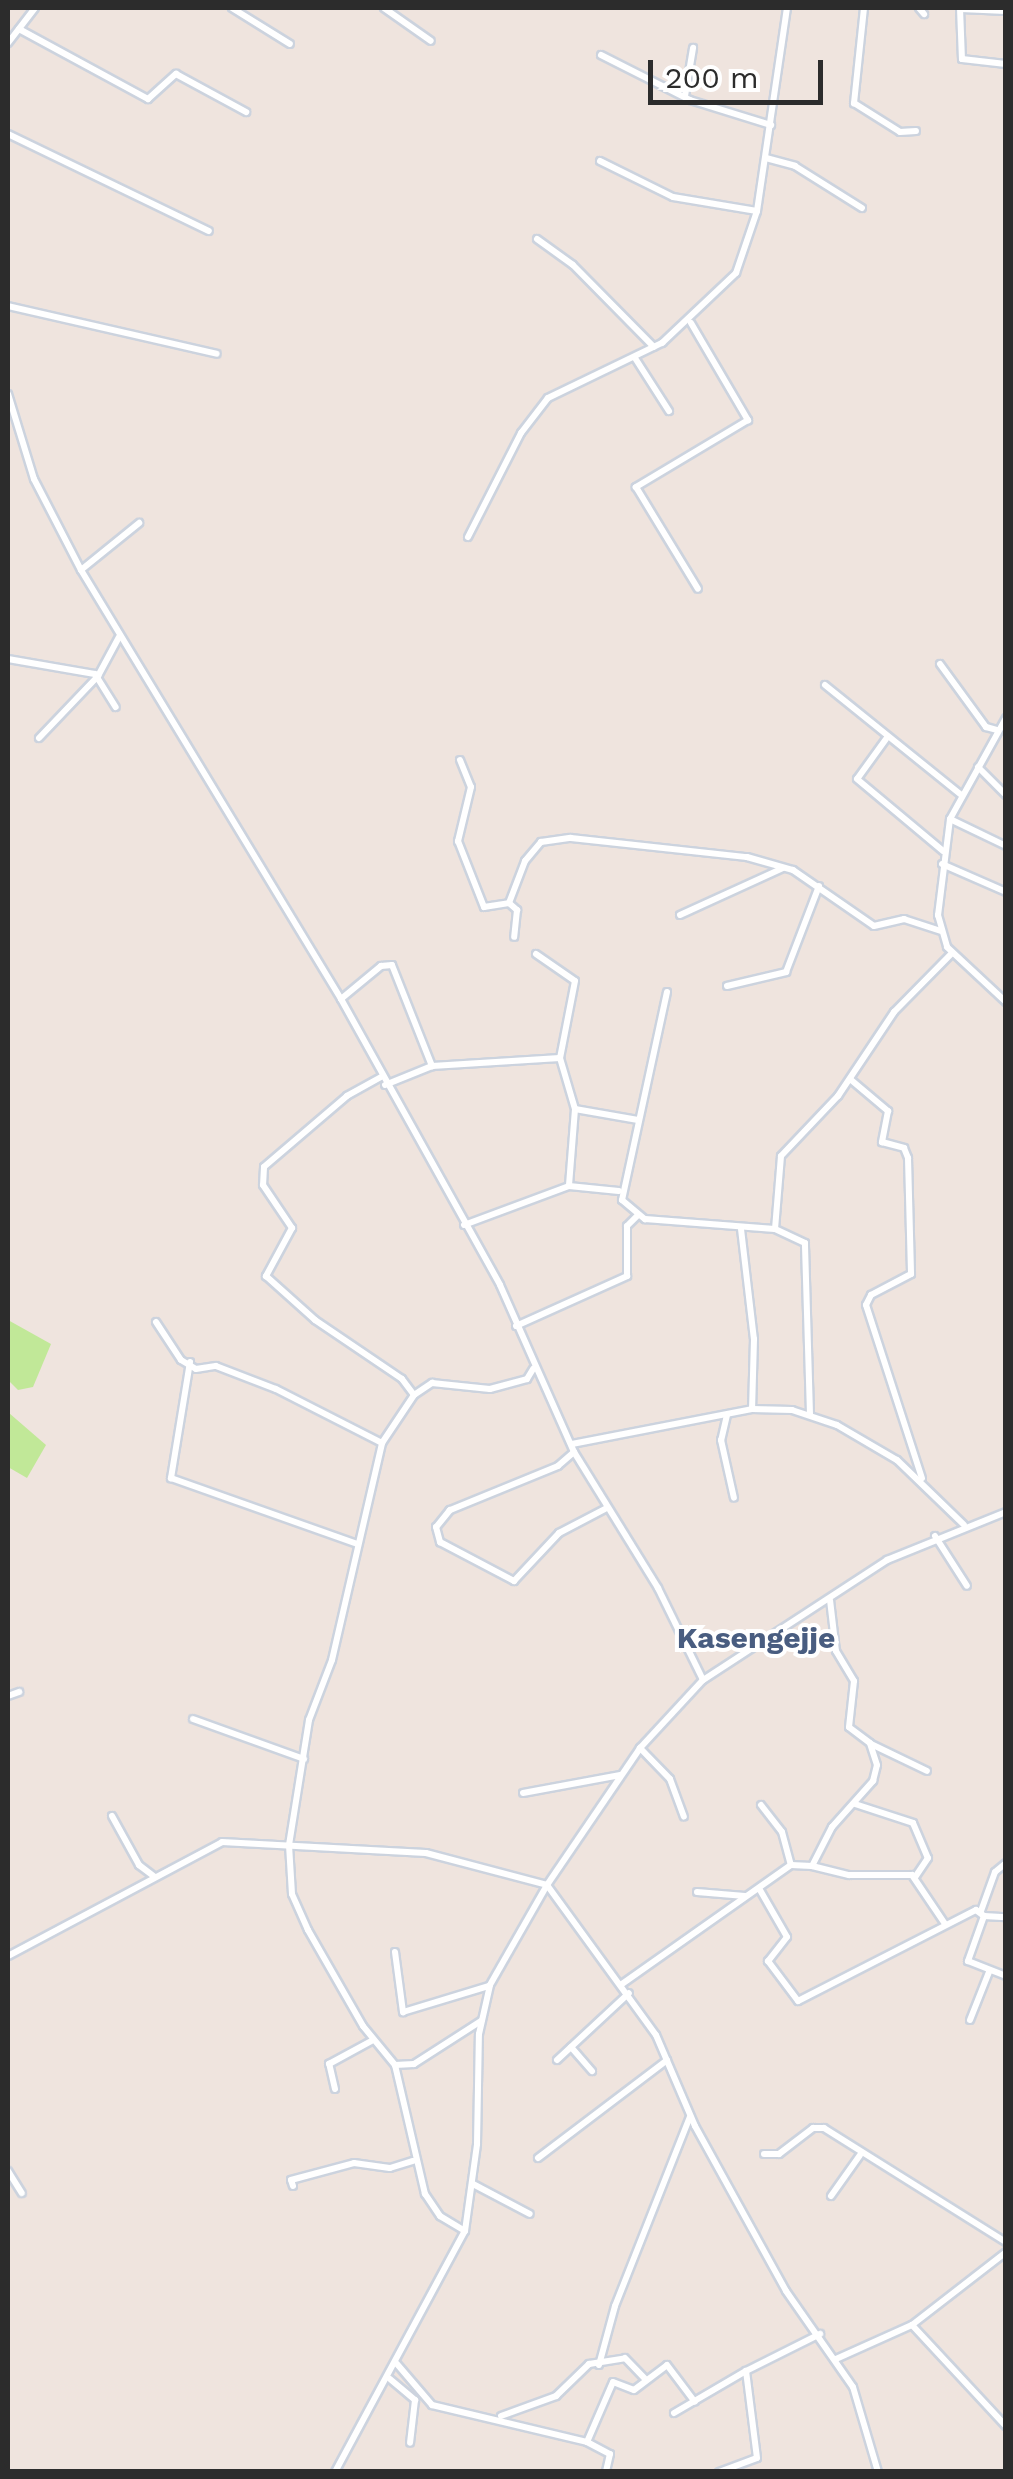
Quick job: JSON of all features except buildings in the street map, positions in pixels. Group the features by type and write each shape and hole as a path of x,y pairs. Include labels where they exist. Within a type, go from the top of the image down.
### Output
{"street":[{"path":"8,43 35,8"},
{"path":"232,8 290,44"},
{"path":"384,8 430,40"},
{"path":"468,537 521,433 548,398 635,358 690,323 736,273 757,211 787,8"},
{"path":"864,8 854,103 900,132 916,132"},
{"path":"1006,11 961,8 962,59 1006,64"},
{"path":"19,29 148,99 176,74 246,112"},
{"path":"685,96 693,48"},
{"path":"601,55 685,96 770,125"},
{"path":"8,134 209,231"},
{"path":"766,158 794,166 862,208"},
{"path":"600,161 672,197 757,211"},
{"path":"537,239 654,346"},
{"path":"8,306 217,354"},
{"path":"690,323 748,420 636,487 698,589"},
{"path":"635,358 669,411"},
{"path":"8,394 34,479 81,570 340,999 464,1225 604,1509 658,1588 703,1680"},
{"path":"81,570 139,523"},
{"path":"39,738 98,676 119,636"},
{"path":"8,659 98,676 116,707"},
{"path":"940,664 986,727 999,730"},
{"path":"824,684 886,740 960,794"},
{"path":"1006,718 960,794 950,819 941,864 940,932 952,953 1006,1002"},
{"path":"886,740 857,779 943,852"},
{"path":"460,760 471,788 458,841 479,904 509,902"},
{"path":"978,768 1006,795"},
{"path":"950,819 1006,846"},
{"path":"509,902 530,854 553,838 746,857 784,868 819,886 874,926 908,920 940,932"},
{"path":"941,864 1006,892"},
{"path":"680,915 784,868"},
{"path":"727,986 786,972 819,886"},
{"path":"509,902 516,910 514,937"},
{"path":"775,1229 784,1150 850,1079 894,1012 952,953"},
{"path":"536,954 575,981 560,1058 575,1109 569,1186"},
{"path":"340,999 381,966 392,965 432,1066"},
{"path":"667,992 620,1191 637,1216 742,1229 775,1229 804,1243 810,1414"},
{"path":"414,1396 402,1379 315,1320 266,1276 292,1228 264,1185 264,1167 347,1096 383,1081 432,1066 560,1058"},
{"path":"850,1079 888,1111 882,1142 904,1148 908,1158 911,1274 870,1294 866,1305 922,1478"},
{"path":"575,1109 638,1120"},
{"path":"464,1225 569,1186 620,1191"},
{"path":"516,1326 628,1276 627,1226 637,1216"},
{"path":"742,1229 754,1340 752,1409"},
{"path":"156,1322 181,1360 276,1390 382,1443"},
{"path":"190,1362 171,1478 357,1544"},
{"path":"464,2231 435,2210 414,2161 395,2064 373,2040 300,1912 289,1845 304,1759 382,1443 414,1396 448,1381 481,1390 504,1386 527,1378 533,1369"},
{"path":"604,1509 558,1534 514,1581 440,1542 436,1528 450,1510 558,1466 573,1448 752,1409 810,1414 922,1478 964,1525"},
{"path":"727,1414 721,1440 734,1498"},
{"path":"335,2472 390,2378 464,2231 473,2184 481,2020 490,1986 547,1886 621,1775 640,1748 703,1680 934,1536 1006,1512"},
{"path":"934,1536 967,1586"},
{"path":"830,1600 837,1656 854,1681 850,1727 870,1744 927,1771"},
{"path":"8,1696 20,1692"},
{"path":"192,1718 304,1759"},
{"path":"812,1866 832,1827 855,1804 875,1774 870,1744"},
{"path":"640,1748 670,1779 684,1817"},
{"path":"523,1792 621,1775"},
{"path":"855,1804 913,1823 928,1858 916,1876"},
{"path":"761,1806 782,1832 790,1865"},
{"path":"112,1816 139,1865 156,1878"},
{"path":"8,1956 222,1842 426,1852 547,1886 568,1922 629,1992 786,2291 820,2334 859,2402 878,2472"},
{"path":"1006,1862 995,1872 968,1961 1006,1976"},
{"path":"622,1984 760,1890 790,1865 849,1875 916,1876"},
{"path":"916,1876 945,1924"},
{"path":"760,1890 787,1937 768,1961 798,2001 945,1924 982,1913 1006,1917"},
{"path":"697,1892 746,1896"},
{"path":"394,1952 404,2012 490,1986"},
{"path":"970,2020 989,1972"},
{"path":"556,2060 629,1992"},
{"path":"395,2064 414,2064 481,2020"},
{"path":"336,2089 328,2064 373,2040"},
{"path":"571,2047 592,2071"},
{"path":"538,2158 667,2060"},
{"path":"599,2365 691,2116"},
{"path":"764,2154 779,2154 820,2127 1006,2242"},
{"path":"831,2196 860,2155"},
{"path":"293,2186 291,2180 354,2163 390,2168 414,2161"},
{"path":"8,2172 22,2194"},
{"path":"473,2184 530,2214"},
{"path":"836,2359 912,2325 1006,2252"},
{"path":"912,2325 1006,2426"},
{"path":"674,2414 746,2371 820,2334"},
{"path":"500,2416 556,2396 586,2366 625,2358 646,2380"},
{"path":"397,2364 432,2405"},
{"path":"587,2442 610,2384 630,2390 670,2366 695,2402"},
{"path":"719,2472 757,2458 746,2371"},
{"path":"390,2378 412,2394 416,2411 410,2443"},
{"path":"416,2411 432,2405 500,2416 587,2442 610,2454 606,2472"}],"green space":[{"path":"8,1320 51,1344 33,1387 18,1390 8,1380"},
{"path":"9,1413 46,1445 27,1478 8,1467"}],"waterway":[{"path":"8,37 31,8"}],"district":[{"name":"Kasengejje","path":"756,1638"}]}
